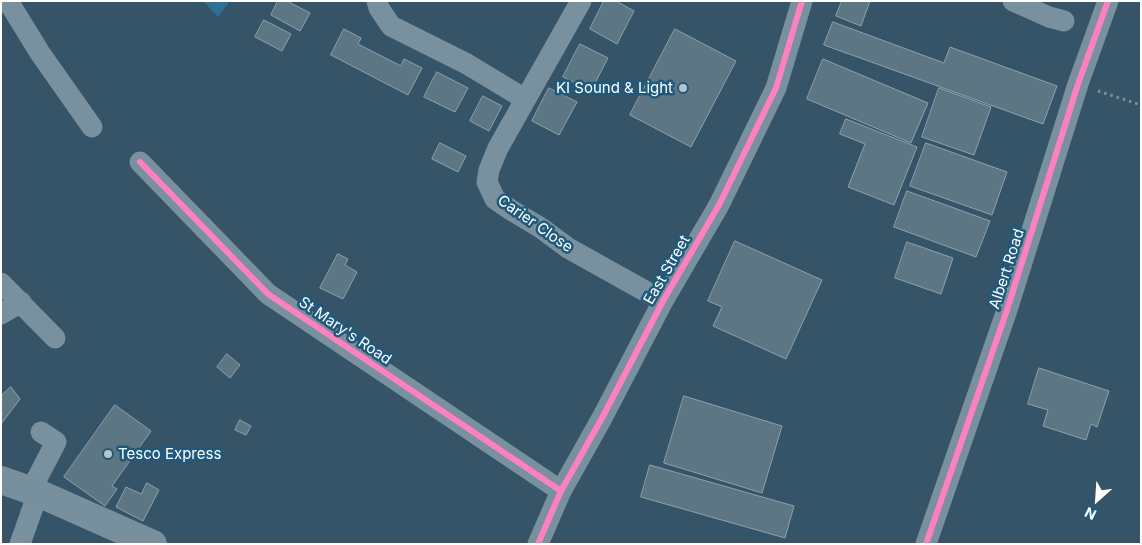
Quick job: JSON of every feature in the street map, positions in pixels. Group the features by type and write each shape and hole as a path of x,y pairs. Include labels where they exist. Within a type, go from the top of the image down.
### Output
{"main road":[{"path":"2,479 34,492 126,538 153,544"}],"street":[{"path":"8,1 40,53 92,127"},
{"path":"377,1 379,8 391,26 467,64 525,99"},
{"name":"Carier Close","path":"580,1 498,148 489,170 487,182 496,199 510,210 541,228 568,248 663,301"},
{"name":"East Street","path":"538,544 561,491 602,418 663,301 719,205 776,88 802,1"},
{"path":"1012,1 1049,17 1064,21"},
{"name":"Albert Road","path":"926,544 1007,310 1078,84 1108,1"},
{"name":"St Mary's Road","path":"140,162 268,294 561,491"},
{"path":"1,283 56,338"},
{"path":"1,314 20,302"},
{"path":"20,544 34,492 56,442 41,432"}],"path":[{"path":"1078,84 1141,105"}],"shaded area":[{"path":"203,1 230,1 218,17"}],"building":[{"path":"278,1 287,1 310,13 300,31 271,15"},
{"path":"604,1 616,1 634,11 617,44 590,29"},
{"path":"842,1 870,1 861,26 836,16"},
{"path":"264,20 291,34 282,51 255,37"},
{"path":"833,22 944,63 950,47 1057,86 1043,124 824,45"},
{"path":"344,29 361,38 358,44 401,66 404,59 422,68 408,95 331,55"},
{"name":"KI Sound & Light","path":"675,29 736,61 691,147 630,115"},
{"path":"580,44 608,58 591,91 563,77"},
{"path":"823,59 928,103 911,143 807,99"},
{"path":"437,72 468,88 455,112 424,97"},
{"path":"549,88 577,102 559,135 532,121"},
{"path":"939,88 991,107 974,155 922,137"},
{"path":"483,96 502,106 489,131 470,121"},
{"path":"846,119 917,147 894,205 848,187 865,144 840,134"},
{"path":"440,143 466,156 458,172 432,159"},
{"path":"926,143 1007,172 992,215 910,186"},
{"path":"907,191 990,221 976,257 894,227"},
{"path":"735,241 822,280 786,359 713,326 722,307 708,301"},
{"path":"907,242 953,258 941,294 895,278"},
{"path":"338,254 348,259 345,265 357,272 343,299 320,288"},
{"path":"227,354 240,365 230,378 217,367"},
{"path":"1039,368 1109,391 1097,427 1091,424 1086,440 1043,426 1048,410 1028,404"},
{"path":"11,387 20,399 1,424 1,396"},
{"path":"684,396 782,426 762,493 664,463"},
{"name":"Tesco Express","path":"115,405 151,431 112,486 117,489 105,506 64,477"},
{"path":"240,420 251,426 246,435 235,430"},
{"path":"650,465 794,506 785,538 641,497"},
{"path":"147,483 159,490 143,521 116,507 126,487 141,494"}],"cycle path":[{"path":"538,544 561,491 602,418 663,301 719,205 776,88 802,1"},
{"path":"926,544 1007,310 1078,84 1108,1"},
{"path":"140,162 268,294 561,491"}],"place":[{"name":"KI Sound & Light","path":"683,88"},
{"name":"Tesco Express","path":"108,454"}]}
